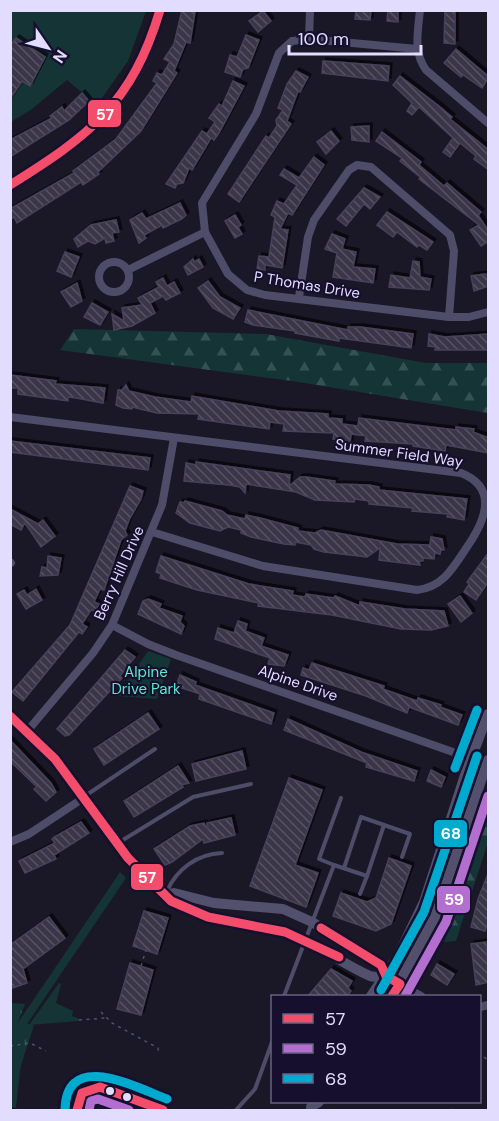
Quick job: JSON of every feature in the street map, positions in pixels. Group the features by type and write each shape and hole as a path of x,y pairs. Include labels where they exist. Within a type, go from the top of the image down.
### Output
{"street":[{"path":"10,185 68,150 108,114 127,90 142,63 160,10"},
{"path":"309,39 310,10"},
{"path":"420,10 417,48 426,70 488,120"},
{"name":"P Thomas Drive","path":"417,48 309,39 292,41 275,60 256,114 203,198 202,210 206,232 228,274 239,285 265,295 299,297 449,317 469,317 489,312"},
{"path":"299,297 310,228 348,170 361,165 371,167 450,235 454,251 449,317"},
{"path":"128,270 206,232"},
{"name":"Summer Field Way","path":"10,417 461,473 480,485 487,497 488,512 449,574 436,585 417,590 263,566 152,532"},
{"name":"Berry Hill Drive","path":"29,729 93,653 112,625 162,504 174,438"},
{"name":"Alpine Drive","path":"112,625 167,651 453,752 460,757 466,772"},
{"path":"372,995 386,976 413,929 466,772 489,714"},
{"path":"10,716 29,729 47,747 118,844 142,874 170,901 188,909 227,920 279,929 306,940 372,977 386,976 419,995"},
{"path":"393,995 435,917 489,760"},
{"path":"10,842 29,834 85,797"},
{"path":"166,895 174,893 214,903 284,909 312,922 381,965 386,976"}],"lane":[{"path":"85,797 155,749"},
{"path":"118,844 193,797 251,784"},
{"path":"341,798 319,859 367,876"},
{"path":"344,868 361,817 410,834 402,857"},
{"path":"360,894 384,825"},
{"path":"166,895 173,878 184,867 201,858 222,853"},
{"path":"284,995 334,865"},
{"path":"227,920 231,903"},
{"path":"236,1110 255,1089 271,1047"},
{"path":"77,1110 82,1092 90,1087 100,1087 163,1110"}],"path":[{"path":"141,966 146,950"},
{"path":"101,1012 107,1018 158,1048 159,1055"},
{"path":"79,1020 107,1018"},
{"path":"10,1046 30,1043 46,1051"},
{"path":"484,1057 489,1060"}],"green space":[{"path":"11,11 146,11 128,61 97,105 67,80 32,109 11,122"},
{"path":"74,329 266,334 426,363 488,363 488,413 292,381 60,350"},
{"name":"Alpine Drive Park","path":"148,651 171,659 157,699 117,696"},
{"path":"488,802 488,842 456,941 444,942"},
{"path":"120,872 126,878 25,1027 16,1108 11,1107 11,1023 17,1024"},
{"path":"59,983 61,984 56,1003 73,1011 72,1016 80,1019 79,1021 29,1025"},
{"path":"11,1003 25,1004 18,1022 34,1025 11,1096"}],"building":[{"path":"182,10 195,12 190,43 186,42 174,71 177,73 141,131 98,172 99,174 83,185 81,182 17,223 14,217 10,220 10,209 74,173 73,171 116,139 157,83 153,81 157,73 162,75 170,62 164,59 174,44"},
{"path":"356,10 371,10 370,20 355,19"},
{"path":"388,10 398,10 398,22 387,21"},
{"path":"445,10 455,10 455,44 444,43"},
{"path":"263,11 271,21 258,32 249,21"},
{"path":"246,35 259,40 248,68 243,69 240,77 225,72 230,55 237,57"},
{"path":"16,38 45,57 30,86 22,81 10,99 10,46"},
{"path":"456,49 489,77 482,88 463,75 461,77 444,63"},
{"path":"323,61 389,66 388,81 322,73"},
{"path":"296,71 308,77 300,92 298,91 287,121 291,124 239,202 228,194 266,136 269,138 277,126 276,120 283,110 278,108 287,84"},
{"path":"400,76 439,106 452,117 450,119 489,150 489,170 474,159 476,156 460,143 450,157 443,152 453,138 419,107 412,115 407,111 412,103 393,85"},
{"path":"233,81 244,86 219,133 214,140 211,138 192,170 189,168 183,183 177,184 175,188 166,184 202,131 207,134 215,122 209,118 219,104 222,106"},
{"path":"82,93 89,101 69,120 10,157 10,140 52,118 50,116 62,107 64,111"},
{"path":"369,126 369,142 352,140 351,127"},
{"path":"331,131 339,141 326,154 317,142"},
{"path":"382,132 421,162 419,165 444,186 447,183 481,212 478,215 489,232 489,241 481,246 470,230 479,225 419,179 420,177 400,161 402,158 376,141"},
{"path":"314,157 324,165 292,215 288,213 280,229 288,230 282,268 265,265 265,270 257,269 259,256 269,257 275,217 271,215 277,201 284,204 297,185 280,175 284,169 299,178"},
{"path":"364,188 380,197 370,209 364,204 346,226 337,219"},
{"path":"180,203 186,215 182,219 163,228 162,225 144,235 146,238 139,243 130,220 142,213 146,219"},
{"path":"387,212 433,242 427,250 419,245 417,247 397,232 393,237 377,225"},
{"path":"235,215 241,225 238,227 242,234 235,238 225,221"},
{"path":"116,220 119,232 112,233 114,241 106,243 105,238 95,244 88,241 78,247 74,239 91,225"},
{"path":"332,234 345,239 342,249 356,252 353,267 375,269 373,283 333,277 337,253 325,249"},
{"path":"65,252 79,257 71,277 57,271"},
{"path":"193,259 194,262 199,259 203,267 188,275 184,267"},
{"path":"413,261 419,262 420,277 431,279 429,290 389,287 391,275 410,278"},
{"path":"485,274 489,276 489,286 474,291 471,276"},
{"path":"163,278 167,286 174,282 180,293 166,300 163,296 150,303 155,313 132,326 114,330 112,314 124,321 122,308 142,305 138,298 159,287 156,282"},
{"path":"208,281 220,297 240,308 233,319 213,308 198,288"},
{"path":"77,283 82,301 71,307 61,292"},
{"path":"92,303 108,312 100,325 84,317"},
{"path":"248,310 348,330 348,327 360,327 413,334 411,348 339,338 339,341 253,325 245,322"},
{"path":"429,334 445,337 489,334 489,350 435,350 436,347 428,346"},
{"path":"10,375 56,381 55,384 105,388 103,403 68,397 68,401 18,394 18,388 10,388"},
{"path":"126,385 129,391 155,397 191,402 192,396 279,411 328,414 328,418 342,419 342,424 358,426 359,418 456,430 456,427 474,429 473,432 489,438 489,453 446,445 445,451 413,446 413,444 365,441 366,436 351,434 350,443 333,439 334,433 283,431 284,424 270,422 269,429 198,419 199,414 157,413 132,407 132,409 123,408 116,405 118,390 122,390"},
{"path":"10,441 150,458 148,470 10,452"},
{"path":"196,462 290,475 289,486 300,477 306,477 335,481 334,484 369,485 379,487 379,490 467,499 464,520 447,517 448,514 412,511 413,508 369,504 369,501 355,499 354,502 315,500 296,492 246,484 245,493 240,487 184,481 186,463 196,465"},
{"path":"130,486 143,491 141,499 129,520 125,531 127,535 121,540 104,590 100,589 94,602 99,604 95,611 91,610 82,624 87,627 82,634 79,632 23,701 12,692 70,625"},
{"path":"185,501 222,511 227,515 245,519 246,515 298,528 298,531 315,533 321,530 397,544 430,545 431,537 442,539 444,550 441,550 440,554 435,553 434,559 423,558 423,561 419,561 420,565 379,560 380,548 367,557 324,552 314,549 311,545 295,542 295,545 284,544 251,537 241,533 241,530 228,527 220,531 190,523 176,513 180,502"},
{"path":"10,509 38,524 43,520 55,536 41,547 25,523 21,530 10,524"},
{"path":"489,552 489,581 476,600 464,592 469,584 467,582"},
{"path":"48,556 61,558 58,575 40,576 42,567 47,568"},
{"path":"161,556 249,584 293,591 292,595 305,597 306,594 334,598 335,596 360,606 360,602 405,609 444,611 448,626 431,630 401,629 332,615 258,606 259,603 197,590 160,578 161,574 156,572"},
{"path":"36,589 42,600 26,609 17,594 24,590 27,595"},
{"path":"460,596 472,613 461,622 448,604"},
{"path":"148,599 161,604 159,608 182,616 180,622 184,626 181,634 138,614 143,601"},
{"path":"238,621 247,624 245,631 264,638 261,646 288,655 284,666 268,664 270,658 215,639 218,628 234,633"},
{"path":"125,650 135,657 120,676 122,678 69,735 65,736 57,729"},
{"path":"312,663 384,686 383,689 417,701 418,698 441,705 440,707 462,715 458,725 409,707 407,713 366,696 301,675 303,668 309,670"},
{"path":"180,675 196,682 195,685 274,713 271,724 199,699 200,694 176,686"},
{"path":"148,713 159,729 104,765 94,749"},
{"path":"288,719 361,752 417,771 414,781 366,767 367,763 284,730"},
{"path":"10,740 51,783 56,792 46,801 34,789 37,787 10,761"},
{"path":"242,751 246,769 196,781 192,764"},
{"path":"178,766 189,783 181,785 183,787 134,817 124,801"},
{"path":"431,770 445,777 441,787 427,781"},
{"path":"289,778 322,790 295,865 318,873 306,907 250,886"},
{"path":"231,818 235,835 204,843 203,839 165,865 154,849 190,826 204,823 208,830 207,823"},
{"path":"81,822 89,833 54,855 56,859 25,873 19,861 55,843 52,839 54,837"},
{"path":"389,858 411,866 391,924 376,931 333,916 341,893 367,902 376,898"},
{"path":"488,874 489,919 485,931 471,927 478,899"},
{"path":"144,911 168,918 157,954 133,946"},
{"path":"49,917 65,938 23,969 27,983 10,989 10,945"},
{"path":"486,942 489,982 476,985 471,944"},
{"path":"130,963 153,970 141,1015 117,1009"},
{"path":"437,964 454,974 447,985 431,975"},
{"path":"331,969 352,981 348,988 351,991 348,995 309,995"}],"transit line":[{"name":"57","path":"10,185 63,150 104,114 136,70 160,10"},
{"name":"68","path":"455,768 477,710"},
{"name":"57","path":"10,716 55,759 128,858 171,901 208,917 285,932 339,957"},
{"name":"68","path":"381,990 424,912 477,756"},
{"name":"59","path":"406,995 446,922 488,796"},
{"name":"57","path":"321,928 381,965 386,976 400,984 393,995"},
{"name":"68","path":"65,1110 68,1092 77,1081 90,1077 122,1082 167,1099"},
{"name":"57","path":"77,1110 82,1093 100,1087 163,1110"},
{"name":"59","path":"89,1110 91,1101 98,1099 129,1110"}]}
